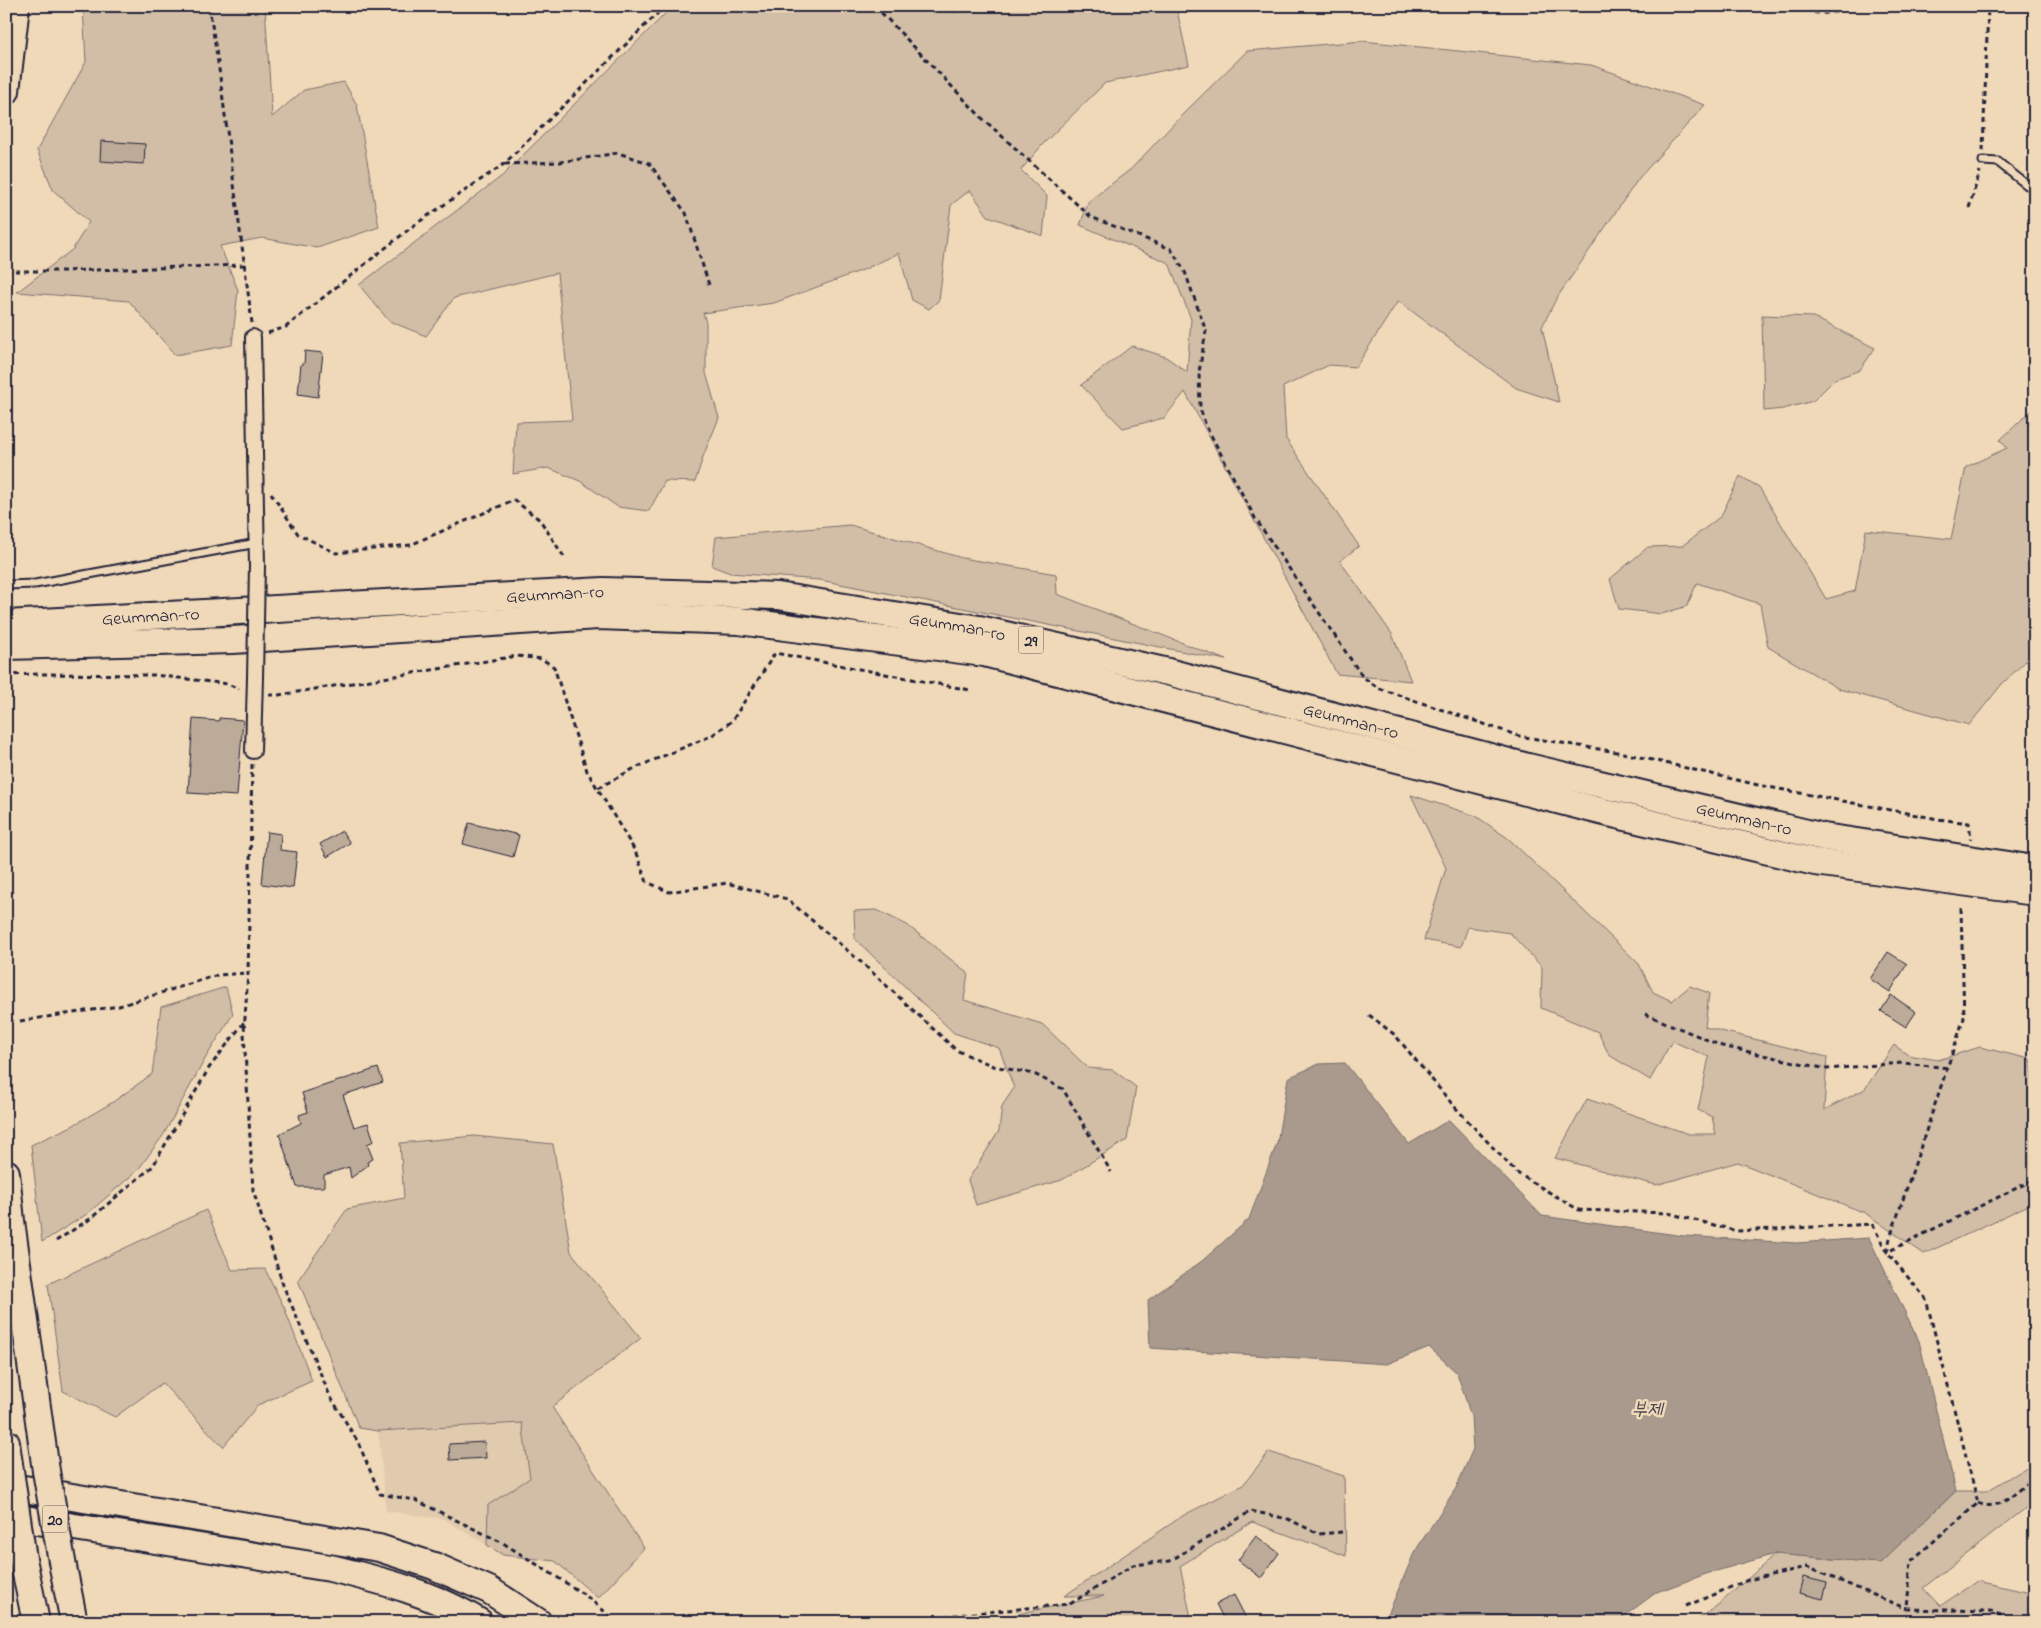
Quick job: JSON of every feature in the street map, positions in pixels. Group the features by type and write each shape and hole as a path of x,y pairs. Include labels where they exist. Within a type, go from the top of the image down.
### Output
{"highway":[{"path":"6,91 16,6"},
{"name":"Geumman-ro","path":"6,624 603,590 778,596 979,628 1149,667 1528,767 1824,837 2035,869"},
{"name":"Geumman-ro","path":"6,646 233,640 598,616 740,621 984,653 1600,811 1815,862 2035,892"},
{"name":"20","path":"6,1173 46,1471 74,1622"},
{"path":"7,1465 94,1502 334,1539 379,1548 434,1566 489,1590 538,1622"},
{"name":"20","path":"7,1465 23,1560 36,1622"},
{"path":"6,1516 330,1568 378,1580 418,1594 479,1622"}],"street":[{"path":"253,337 258,542 253,751"}],"lane":[{"path":"1983,161 1998,162 2027,185 2035,183"},
{"path":"6,585 35,584 258,542"}],"path":[{"path":"209,6 219,69 253,337 286,327 413,226 504,164 665,6"},
{"path":"875,6 982,118 1091,217 1171,249 1185,272 1206,331 1199,372 1200,408 1206,426 1255,518 1362,676 1378,688 1519,736 1623,753 1768,787 1938,819 1969,822 1972,844"},
{"path":"1797,6 1808,12 1833,14 1855,6"},
{"path":"1969,208 1983,161 1988,6"},
{"path":"504,164 560,162 618,153 649,163 686,213 709,285"},
{"path":"6,271 245,265"},
{"path":"256,469 298,534 336,553 410,545 514,500 540,520 566,560"},
{"path":"598,788 635,768 711,736 732,721 775,653 970,690"},
{"path":"6,675 154,675 228,684 254,695 279,695 518,656 542,659 554,667 587,771 634,852 647,882 669,892 727,883 787,899 861,962 956,1050 993,1066 1034,1074 1063,1089 1111,1172"},
{"path":"253,751 248,973 244,1033 253,1190 283,1285 330,1396 358,1442 380,1494 415,1500 503,1543 585,1595 617,1622"},
{"path":"1887,1252 1890,1238 1964,1018 1961,908"},
{"path":"20,1021 118,1006 218,976 248,973"},
{"path":"1645,1014 1722,1046 1827,1069 1903,1063 1948,1068"},
{"path":"1369,1015 1394,1035 1453,1105 1517,1173 1579,1210 1668,1213 1737,1231 1872,1224 1887,1252 1926,1299 1978,1503"},
{"path":"56,1241 90,1219 153,1166 209,1068 245,1020"},
{"path":"1887,1252 2035,1180"},
{"path":"1978,1503 1985,1506 2000,1505 2035,1477"},
{"path":"1907,1609 1911,1560 1978,1503"},
{"path":"900,1622 1070,1604 1133,1565 1170,1561 1250,1511 1288,1519 1319,1534 1342,1532"},
{"path":"1686,1606 1748,1580 1807,1568 1907,1609 1990,1611 2019,1622"}],"shaded area":[{"path":"83,6 265,6 272,117 304,90 344,82 357,105 379,227 317,248 262,238 220,246 238,290 232,345 175,355 129,301 17,292 73,249 89,222 53,190 37,150 86,62"},
{"path":"673,6 950,6 955,13 967,6 1176,6 1189,65 1105,83 1043,144 1021,170 1047,196 1043,236 988,216 970,190 951,205 939,300 929,309 912,300 899,253 863,270 774,303 703,313 706,322 706,373 719,418 695,482 665,481 649,511 618,507 580,481 548,468 513,474 516,422 572,420 557,273 454,298 426,336 389,321 359,285 502,176"},
{"path":"1363,41 1591,65 1705,105 1639,178 1556,299 1542,327 1559,402 1516,388 1398,301 1356,367 1329,365 1283,387 1286,439 1359,546 1340,561 1392,634 1411,681 1337,674 1185,392 1164,418 1123,428 1081,385 1132,346 1166,357 1187,372 1191,319 1169,263 1080,225 1089,201 1131,169 1247,51"},
{"path":"1762,315 1813,317 1875,348 1860,370 1835,379 1813,401 1783,409 1764,411"},
{"path":"2035,407 2035,652 2002,684 1969,725 1839,689 1768,647 1760,604 1697,583 1687,606 1662,614 1619,609 1610,579 1648,547 1682,546 1721,516 1740,476 1759,487 1826,599 1855,591 1866,530 1951,539 1966,467 2007,448 2000,440"},
{"path":"850,525 962,558 1056,574 1057,594 1226,660 820,580 730,573 712,566 716,537"},
{"path":"1411,795 1476,816 1509,839 1639,964 1653,992 1672,1001 1690,986 1709,993 1705,1027 1827,1057 1824,1110 1865,1089 1894,1045 1908,1055 1938,1060 1980,1047 2030,1059 2035,1091 2035,1202 1924,1254 1865,1213 1738,1162 1656,1185 1555,1158 1587,1099 1689,1134 1716,1134 1712,1117 1698,1110 1709,1057 1672,1041 1650,1080 1609,1055 1598,1032 1541,1008 1542,967 1510,933 1468,927 1461,947 1424,940 1446,868"},
{"path":"877,910 907,925 968,973 964,1000 1042,1024 1088,1068 1113,1070 1136,1087 1127,1140 1062,1180 976,1205 968,1180 999,1131 1002,1106 1014,1088 999,1048 954,1033 855,939 854,911"},
{"path":"226,987 233,1014 205,1059 164,1134 138,1170 87,1214 42,1242 31,1145 72,1126 113,1102 152,1074 161,1007"},
{"path":"474,1136 553,1144 571,1252 641,1338 552,1407 644,1548 598,1598 555,1561 503,1555 487,1545 488,1505 530,1478 522,1423 378,1431 359,1428 298,1280 347,1209 404,1198 400,1143"},
{"path":"206,1210 232,1270 265,1269 284,1307 312,1381 258,1405 223,1447 162,1383 115,1417 63,1391 48,1284"},
{"path":"522,1423 530,1478 488,1505 487,1545 443,1519 386,1511 378,1431"},
{"path":"1269,1452 1344,1476 1346,1556 1252,1522 1180,1566 1192,1622 978,1622 1104,1596 1064,1596 1184,1515 1243,1485"},
{"path":"2035,1462 2035,1501 1923,1588 1940,1606 1977,1581 2035,1594 2035,1622 1695,1622 1719,1604 1776,1554 1880,1563 1956,1491 1987,1491"}],"water":[{"name":"부제","path":"1345,1063 1409,1144 1449,1120 1542,1216 1684,1236 1796,1243 1869,1238 1919,1341 1956,1491 1880,1563 1775,1554 1706,1574 1657,1592 1616,1622 1382,1622 1389,1612 1414,1553 1456,1488 1473,1449 1471,1416 1457,1373 1429,1347 1387,1364 1150,1348 1148,1300 1202,1261 1249,1219 1277,1143 1288,1078 1319,1064"}],"building":[{"path":"101,141 145,144 144,164 100,161"},
{"path":"305,351 323,353 318,397 298,394 301,364 304,364"},
{"path":"219,718 243,720 237,796 188,793 193,719 219,721"},
{"path":"469,823 519,835 513,857 463,844"},
{"path":"342,831 350,843 327,857 320,844"},
{"path":"267,832 281,834 280,850 297,852 293,888 262,884"},
{"path":"1888,952 1907,964 1890,992 1870,979"},
{"path":"1891,995 1916,1012 1906,1027 1881,1011"},
{"path":"378,1068 383,1082 343,1095 354,1127 368,1123 374,1141 367,1144 373,1159 367,1162 368,1165 351,1178 349,1167 324,1175 324,1187 297,1187 279,1134 301,1123 299,1115 308,1112 302,1093"},
{"path":"485,1442 486,1458 450,1460 449,1444"},
{"path":"1256,1536 1279,1553 1261,1578 1238,1560"},
{"path":"1803,1577 1827,1583 1823,1599 1799,1593"},
{"path":"1234,1595 1248,1622 1225,1622 1216,1604"}]}
